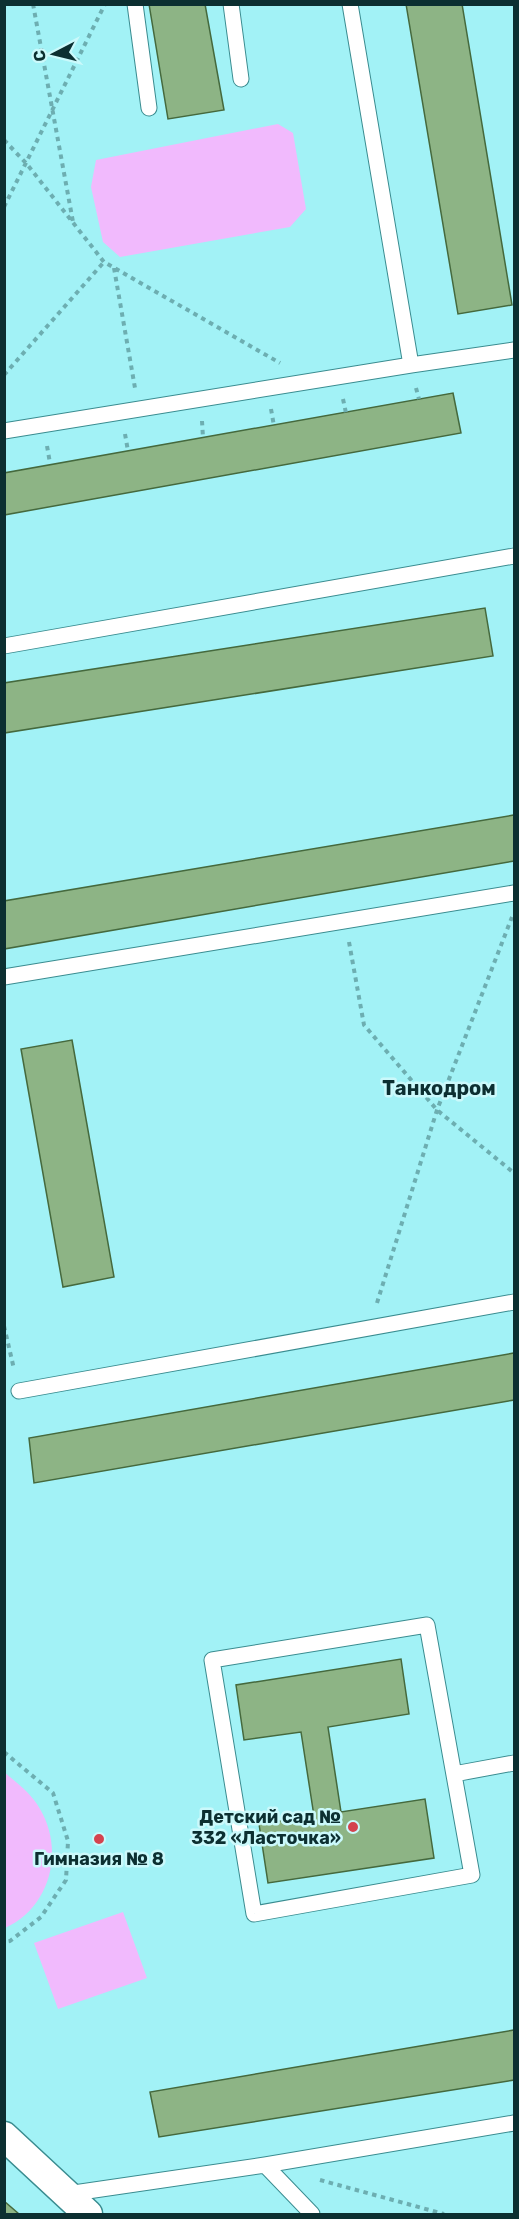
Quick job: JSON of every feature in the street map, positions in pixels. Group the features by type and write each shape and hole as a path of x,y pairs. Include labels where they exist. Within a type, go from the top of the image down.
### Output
{"street":[{"path":"4,2136 88,2214"}],"lane":[{"path":"135,4 149,108"},
{"path":"231,4 241,79"},
{"path":"350,4 411,365"},
{"path":"4,431 514,350"},
{"path":"4,646 514,556"},
{"path":"4,977 514,893"},
{"path":"19,1391 514,1302"},
{"path":"427,1625 454,1774 472,1875 254,1914 212,1660 427,1625"},
{"path":"454,1774 514,1762"},
{"path":"66,2194 265,2165 514,2123"},
{"path":"265,2165 312,2214"}],"path":[{"path":"33,4 73,222"},
{"path":"4,207 105,4"},
{"path":"4,140 26,163 105,262 312,382"},
{"path":"4,375 105,262"},
{"path":"114,267 138,410"},
{"path":"369,1328 436,1110 514,910"},
{"path":"346,921 364,1025 436,1110 514,1173"},
{"path":"4,1326 19,1391"},
{"path":"4,1752 53,1793 68,1841 66,1880 41,1917 10,1941 4,1942"},
{"path":"309,2177 444,2214"}],"shaded area":[{"path":"278,124 293,133 306,209 290,227 120,257 103,242 91,187 96,160"},
{"path":"4,1772 29,1794 40,1809 48,1825 52,1860 49,1877 33,1907 20,1919 5,1928"},
{"path":"123,1912 147,1978 58,2009 34,1943"}],"building":[{"path":"149,4 205,4 224,110 168,119"},
{"path":"406,4 462,4 512,305 458,314"},
{"path":"453,393 461,433 4,515 4,473"},
{"path":"485,608 493,656 4,733 4,683"},
{"path":"514,815 514,861 4,949 4,901"},
{"path":"72,1040 114,1277 63,1287 21,1049"},
{"path":"514,1353 514,1400 34,1483 29,1438"},
{"path":"401,1659 409,1714 328,1727 341,1812 425,1799 434,1858 268,1883 259,1824 314,1816 301,1732 244,1740 236,1685"},
{"path":"514,2030 514,2080 159,2137 150,2092"},
{"path":"4,2201 19,2214 4,2214"}],"place":[{"name":"Детский сад № 332 «Ласточка»","path":"353,1827"},
{"name":"Гимназия № 8","path":"99,1839"}],"district":[{"name":"Танкодром","path":"439,1088"}]}
